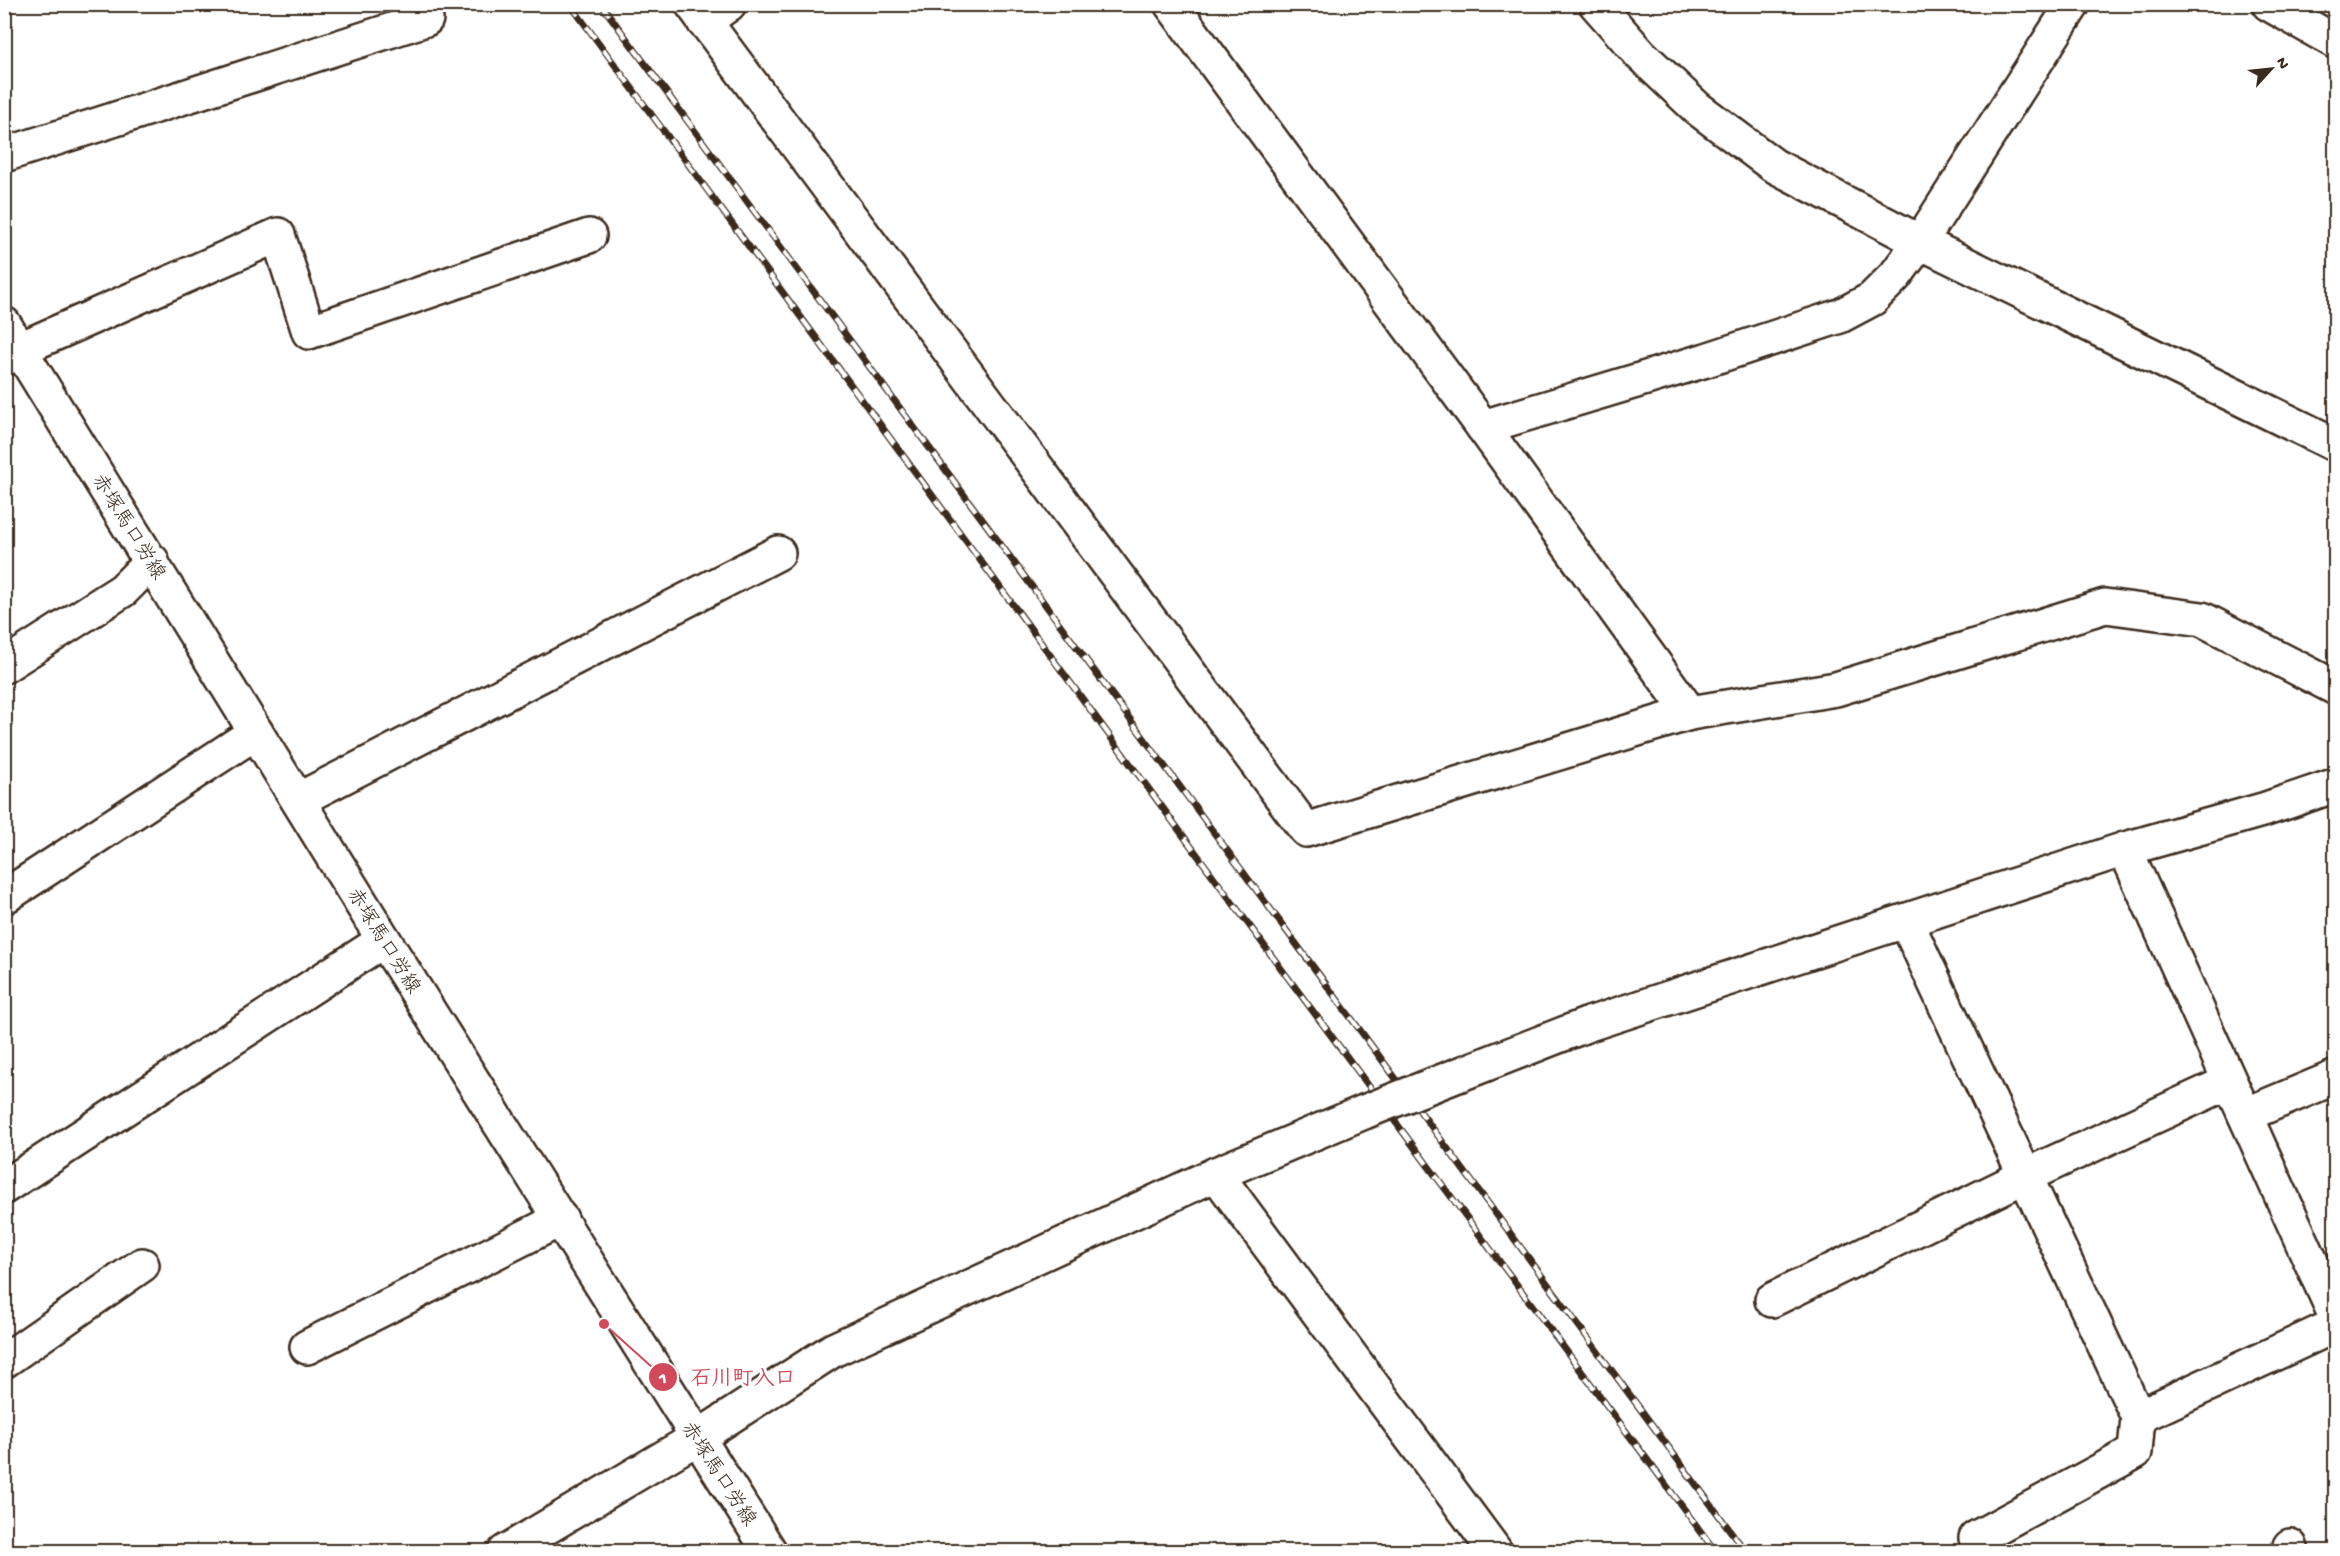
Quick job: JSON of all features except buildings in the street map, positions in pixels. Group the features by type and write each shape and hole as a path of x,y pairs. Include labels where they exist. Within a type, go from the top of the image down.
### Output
{"street":[{"path":"1171,4 1483,427 1690,713"},
{"path":"1596,4 1641,55 1697,108 1773,165 1920,242 2336,445"},
{"path":"1483,427 1706,360 1840,316 1872,299 1895,276 1920,242 2073,4"},
{"path":"2270,4 2336,42"},
{"path":"708,10 1306,830 1690,713 1836,689 2104,606 2202,619 2336,688"},
{"path":"4,155 426,19"},
{"path":"10,344 278,235 309,332 589,236"},
{"name":"赤塚馬口労線","path":"10,344 152,561 384,940 770,1551"},
{"path":"298,800 778,553"},
{"path":"4,666 123,590 152,561"},
{"path":"4,897 256,732"},
{"path":"505,1551 697,1438 833,1350 1216,1174 1364,1112 1589,1024 2125,849 2336,785"},
{"path":"2125,849 2336,1317"},
{"path":"1906,921 2138,1417 2135,1452 1976,1538"},
{"path":"4,1187 384,940"},
{"path":"2245,1115 2336,1077"},
{"path":"1772,1300 2025,1176 2229,1082"},
{"path":"1216,1174 1495,1551"},
{"path":"307,1347 561,1219"},
{"path":"4,1360 142,1265"},
{"path":"2138,1417 2336,1325"}],"railway":[{"path":"570,4 1283,971 1716,1552"},
{"path":"601,4 1746,1552"}],"place":[{"name":"石川町入口","path":"604,1324"}]}
